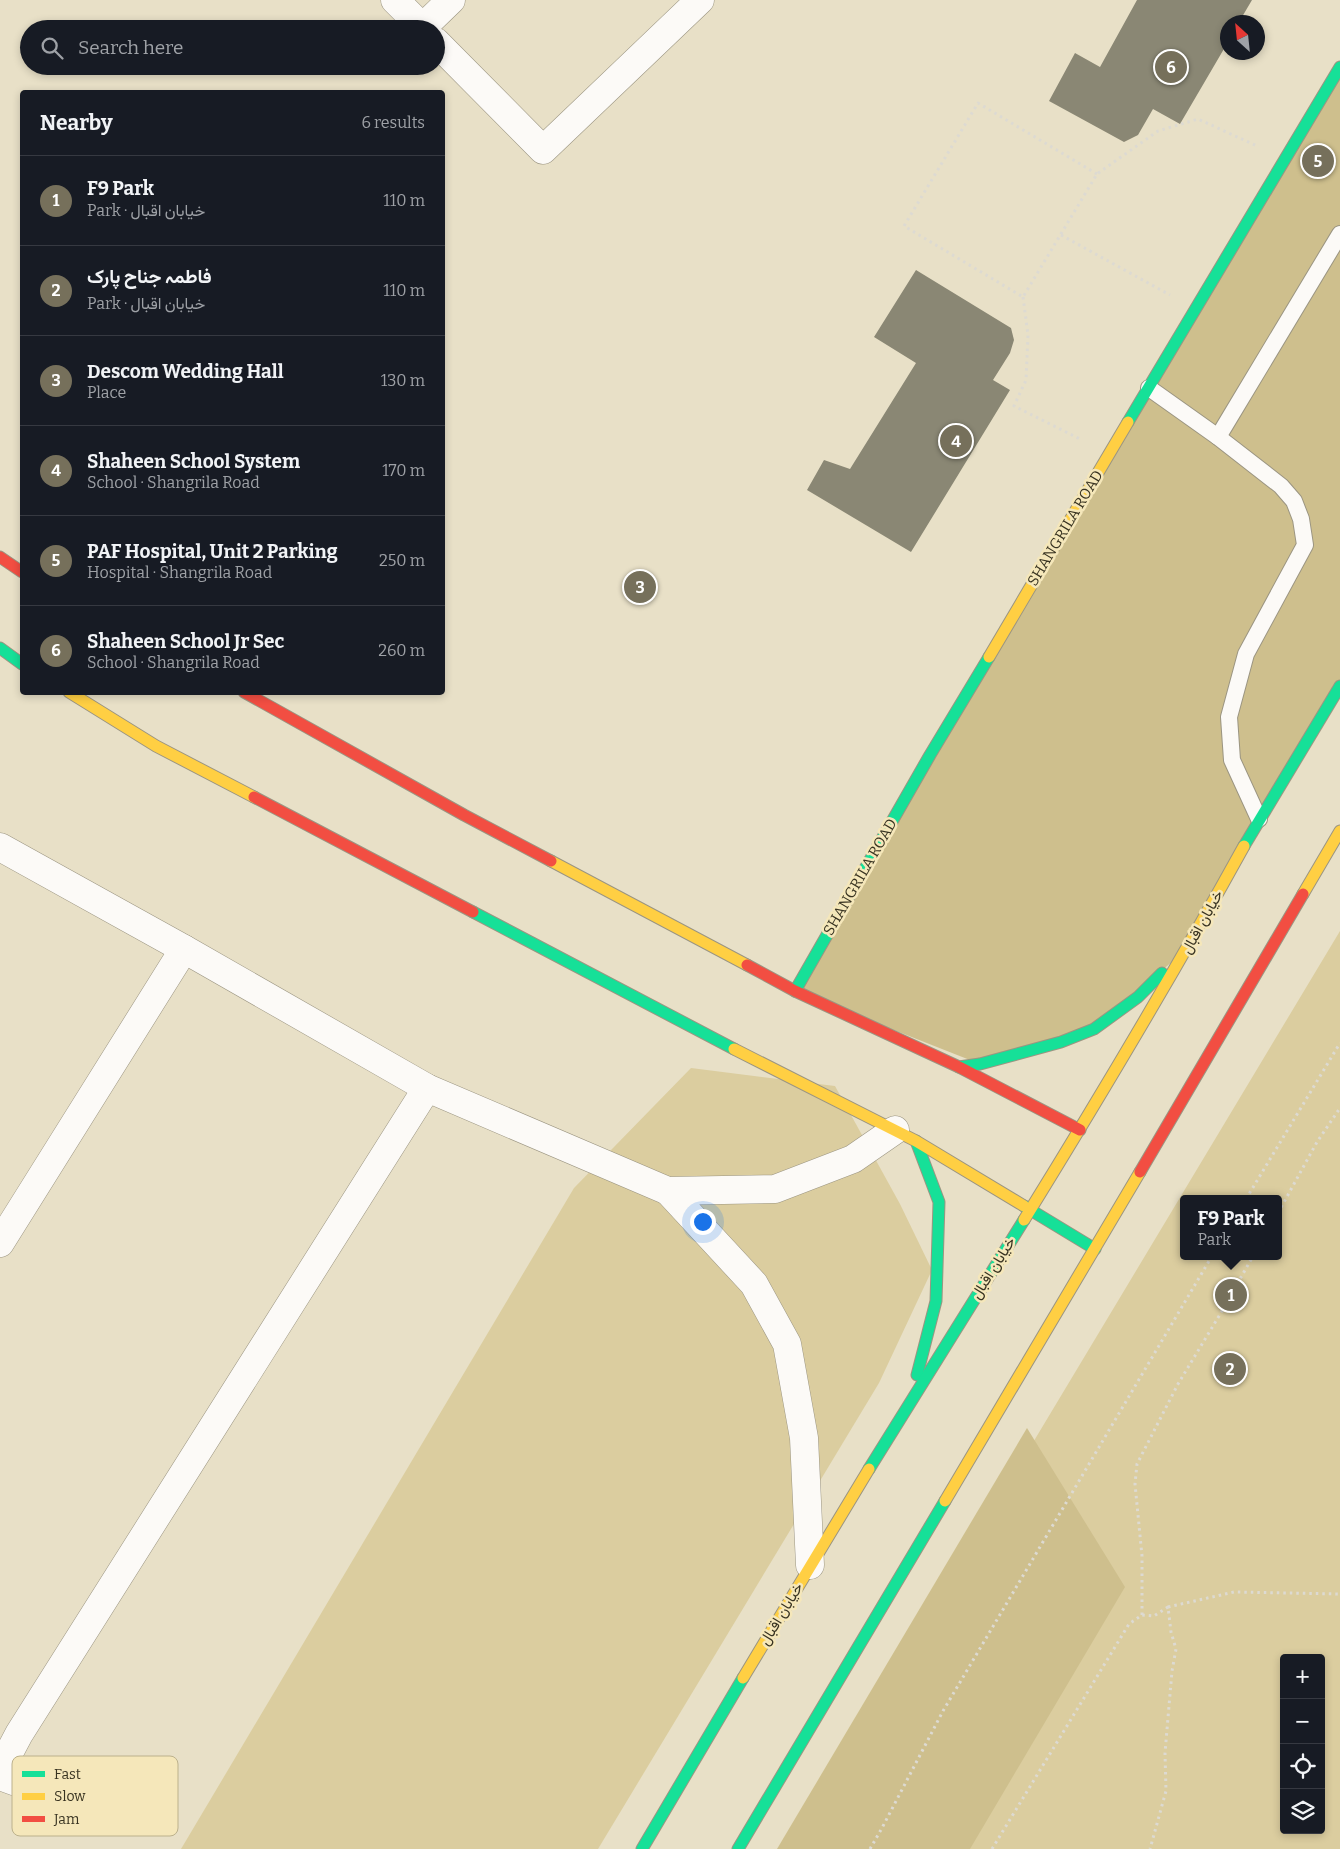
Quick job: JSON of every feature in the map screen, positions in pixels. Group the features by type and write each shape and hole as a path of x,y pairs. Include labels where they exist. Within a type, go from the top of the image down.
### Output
{"street":[{"path":"395,0 414,20"},
{"path":"436,20 451,0"},
{"path":"445,51 542,150 700,0"},
{"name":"SHANGRILA ROAD","path":"795,991 935,746 1340,67"},
{"path":"0,557 10,566 20,571"},
{"path":"0,648 20,663"},
{"name":"خیابان اقبال","path":"642,1849 810,1565 1080,1130 1188,948 1260,819 1340,686"},
{"path":"74,695 156,746 736,1050 905,1135 1030,1208 1095,1249"},
{"path":"249,695 464,815 795,991 959,1067 1080,1130"},
{"path":"738,1849 1095,1249 1340,831"},
{"path":"0,847 184,949 427,1088 668,1191 775,1190 853,1159 905,1135"},
{"path":"959,1067 980,1064 1061,1042 1094,1029 1138,997 1188,948"},
{"path":"0,1243 184,949"},
{"path":"0,1770 9,1729 427,1088"},
{"path":"905,1135 939,1202 936,1301 912,1398"},
{"path":"668,1191 754,1284 787,1344 804,1438 810,1565"},
{"path":"0,1776 12,1780"}],"lane":[{"path":"1218,437 1340,234"},
{"path":"1148,388 1218,437 1281,486 1294,501 1301,519 1306,545 1246,654 1229,717 1232,760 1260,819"}],"path":[{"path":"1023,297 904,226 948,152 978,103 1097,174"},
{"path":"1110,453 1014,406 1026,380 1028,336 1023,297 1097,174 1158,131 1198,118 1285,159"},
{"path":"1060,235 1195,309"},
{"path":"1248,1195 1340,1043"},
{"path":"1282,1206 1317,1142 1340,1108"},
{"path":"870,1849 943,1710 1210,1260"},
{"path":"1142,1615 1142,1556 1135,1484 1138,1464 1178,1384 1220,1316 1251,1260"},
{"path":"992,1849 1128,1624 1142,1615 1154,1616 1168,1607 1234,1592 1340,1594"},
{"path":"1150,1849 1166,1791 1165,1753 1172,1671 1176,1649 1171,1632 1168,1607"}],"shaded area":[{"path":"1340,70 1340,686 1188,948 1094,1029 980,1064 795,991"},
{"path":"1340,931 1340,1849 789,1849 1180,1198 1180,1260 1282,1260 1282,1195 1182,1195"},
{"path":"691,1068 835,1086 900,1204 932,1270 879,1383 598,1849 181,1849 574,1188"},
{"path":"1027,1428 1125,1587 970,1849 777,1849"}],"building":[{"path":"1137,0 1252,0 1243,15 1220,15 1220,56 1180,124 1153,109 1138,135 1124,142 1049,101 1075,53 1100,67"},
{"path":"916,270 1011,328 1014,340 1010,353 993,380 1010,390 911,552 807,490 824,460 850,469 916,363 874,337"}],"traffic: fast":[{"path":"1128,422 1340,67"},
{"path":"0,648 20,663"},
{"path":"795,991 930,755 989,657"},
{"path":"1244,846 1340,686"},
{"path":"473,912 734,1049"},
{"path":"959,1067 980,1064 1061,1042 1094,1029 1138,997 1162,973"},
{"path":"916,1141 939,1202 936,1301 917,1375"},
{"path":"1024,1206 1095,1249"},
{"path":"869,1469 1024,1220"},
{"path":"738,1849 945,1501"},
{"path":"642,1849 743,1678"}],"traffic: slow":[{"path":"989,657 1128,422"},
{"path":"74,695 156,746 254,797"},
{"path":"1303,894 1340,831"},
{"path":"1024,1220 1081,1128 1191,941 1244,846"},
{"path":"551,861 747,965"},
{"path":"734,1049 916,1141 1024,1206"},
{"path":"945,1501 1140,1172"},
{"path":"743,1678 869,1469"}],"traffic: jam":[{"path":"0,557 20,571"},
{"path":"249,695 464,815 551,861"},
{"path":"254,797 473,912"},
{"path":"1140,1172 1303,894"},
{"path":"747,965 795,991 959,1067 1080,1130"}],"place":[{"name":"Shaheen School Jr Sec","path":"1171,67"},
{"name":"PAF Hospital, Unit 2 Parking","path":"1318,161"},
{"name":"Shaheen School System","path":"956,441"},
{"name":"Descom Wedding Hall","path":"640,587"},
{"name":"F9 Park","path":"1231,1295"},
{"name":"فاطمہ جناح پارک","path":"1230,1369"}]}
